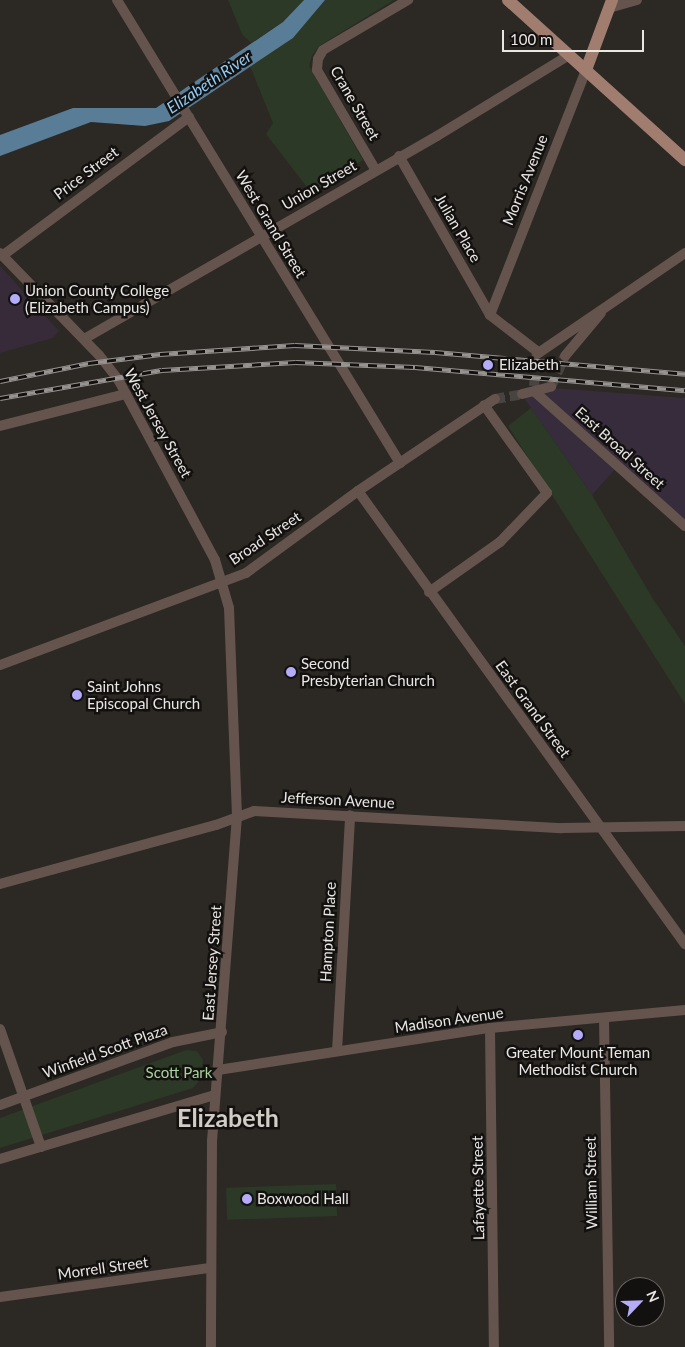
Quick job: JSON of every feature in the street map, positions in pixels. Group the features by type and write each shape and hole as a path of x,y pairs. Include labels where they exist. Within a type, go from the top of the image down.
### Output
{"main road":[{"path":"508,0 685,160"},
{"name":"Morris Avenue","path":"586,70 610,4"}],"street":[{"name":"West Grand Street","path":"117,0 400,463"},
{"name":"Crane Street","path":"376,169 317,70 323,50 408,0"},
{"path":"610,4 637,0"},
{"name":"Union Street","path":"84,339 263,236 569,55"},
{"name":"Morris Avenue","path":"490,315 586,70"},
{"name":"Price Street","path":"1,255 187,114"},
{"name":"Julian Place","path":"399,156 490,315"},
{"path":"490,315 538,353 585,319 602,312 685,253"},
{"name":"West Jersey Street","path":"1,255 84,339 126,394 215,560 222,582"},
{"path":"565,356 602,312"},
{"path":"522,394 534,389 551,387"},
{"name":"East Broad Street","path":"534,389 685,526"},
{"path":"0,426 126,394"},
{"name":"Broad Street","path":"0,665 246,573 358,491 495,399"},
{"path":"430,592 500,542 547,493 484,405"},
{"name":"East Grand Street","path":"358,491 685,944"},
{"name":"East Jersey Street","path":"211,1347 210,1268 214,1095 222,1032 236,816 229,608 222,582"},
{"name":"Jefferson Avenue","path":"0,884 216,825 236,816 265,811 550,828 685,826"},
{"name":"Hampton Place","path":"337,1051 350,815"},
{"name":"Madison Avenue","path":"218,1070 490,1028 685,1010"},
{"name":"William Street","path":"604,1018 609,1347"},
{"name":"Lafayette Street","path":"490,1028 494,1347"},
{"path":"0,1029 41,1147"},
{"name":"Winfield Scott Plaza","path":"0,1104 173,1042 222,1032"},
{"path":"0,1160 214,1095"},
{"name":"Morrell Street","path":"0,1297 210,1268"}],"shaded area":[{"name":"Union County College (Elizabeth Campus)","path":"0,266 59,331 53,338 0,353"},
{"path":"540,387 685,398 685,526 618,466 592,495 524,398"}],"green space":[{"path":"228,0 304,0 283,22 251,43 242,34"},
{"path":"325,0 394,0 319,46 312,56 309,66 363,160 313,195 266,134 273,123 250,66 293,38"},
{"path":"531,408 592,495 653,599 685,646 685,704 508,426"},
{"name":"Scott Park","path":"186,1050 197,1051 203,1060 200,1080 193,1088 0,1148 0,1118"},
{"path":"336,1184 337,1216 227,1220 226,1188"}],"water":[{"name":"Elizabeth River","path":"304,0 325,0 293,38 169,121 145,126 91,122 0,156 0,135 73,108 156,108 283,22"}],"tunnel":[{"path":"534,386 537,354"},
{"path":"551,387 565,356"},
{"path":"495,399 522,394"}],"railway":[{"path":"0,381 89,363 160,354 295,345 435,352 685,374"},
{"path":"0,398 162,370 296,362 415,367 685,390"}],"place":[{"name":"Union County College (Elizabeth Campus)","path":"15,299"},
{"name":"Elizabeth","path":"488,365"},
{"name":"Second Presbyterian Church","path":"291,672"},
{"name":"Saint Johns Episcopal Church","path":"77,695"},
{"name":"Greater Mount Teman Methodist Church","path":"578,1035"},
{"name":"Boxwood Hall","path":"247,1199"}],"district":[{"name":"Elizabeth","path":"228,1117"}]}
